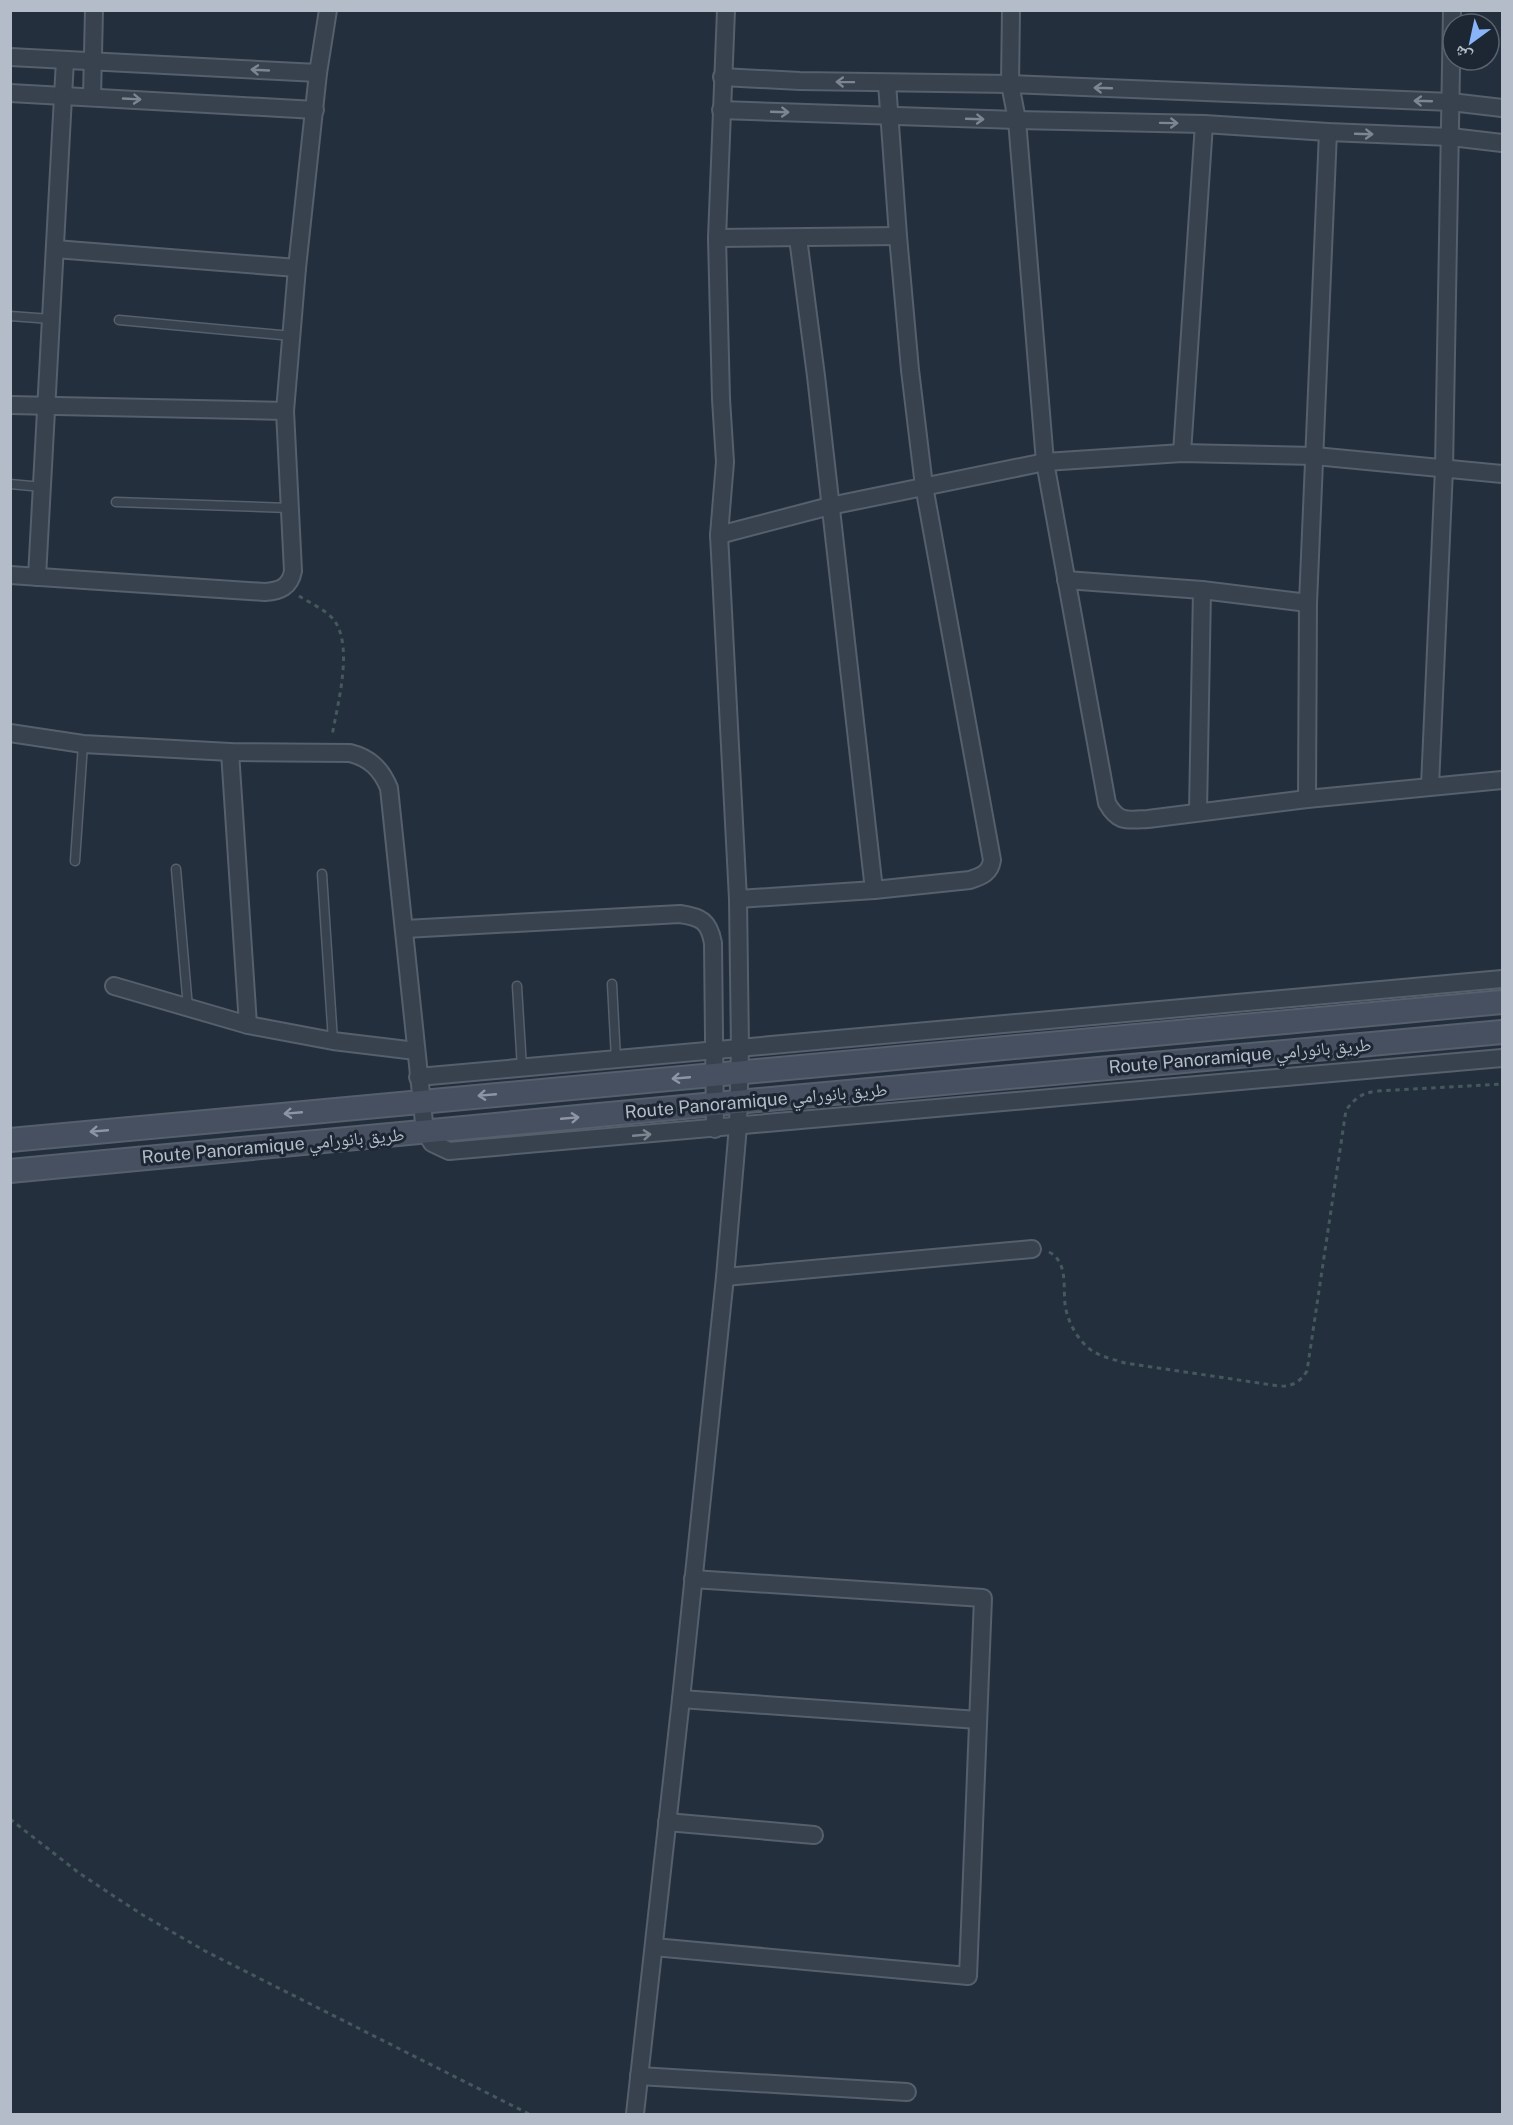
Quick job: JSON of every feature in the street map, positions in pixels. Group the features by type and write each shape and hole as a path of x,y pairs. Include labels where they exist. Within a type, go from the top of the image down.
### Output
{"street":[{"path":"92,97 94,10"},
{"path":"10,575 265,592 277,591 286,587 292,580 285,411 297,268 327,10"},
{"path":"635,2115 725,1277 738,1126 740,1048 738,899 719,535 724,462 717,238 726,10"},
{"path":"1011,10 1010,84 1017,120 1045,462 1107,803 1111,811 1115,816 1125,820 1148,819 1307,799 1503,780"},
{"path":"1430,786 1444,469 1452,10"},
{"path":"10,57 318,73"},
{"path":"37,577 65,60"},
{"path":"722,77 800,81 1010,84 1451,102 1503,108"},
{"path":"738,899 874,890 970,880 981,877 991,867 992,860 924,486 910,370 887,83"},
{"path":"10,93 315,110"},
{"path":"721,110 1204,124 1451,137 1503,143"},
{"path":"1182,453 1204,124"},
{"path":"1307,799 1308,603 1328,132"},
{"path":"717,238 898,236"},
{"path":"798,238 874,890"},
{"path":"55,249 297,268"},
{"path":"10,405 285,411"},
{"path":"719,535 831,506 1045,462 1182,453 1315,456 1503,474"},
{"path":"1066,580 1202,590 1308,603"},
{"path":"1198,813 1202,590"},
{"path":"10,733 83,744 230,752 350,753 362,756 375,765 384,776 389,788 425,1131 432,1143 442,1150 455,1151 1503,1058"},
{"path":"230,752 248,1025"},
{"path":"405,929 680,914 693,915 703,921 711,931 713,943 715,1128"},
{"path":"418,1077 1503,979"},
{"path":"114,986 248,1025 333,1041 416,1051"},
{"name":"Route Panoramique طريق بانورامي","path":"10,1140 1503,1002"},
{"name":"Route Panoramique طريق بانورامي","path":"10,1171 1503,1032"},
{"path":"725,1277 1032,1250"},
{"path":"654,1947 968,1976 983,1598 693,1579"},
{"path":"681,1699 978,1720"},
{"path":"667,1822 814,1835"},
{"path":"639,2076 907,2092"}],"lane":[{"path":"10,316 51,319"},
{"path":"119,320 292,336"},
{"path":"10,484 42,487"},
{"path":"116,502 289,508"},
{"path":"75,861 83,744"},
{"path":"176,869 188,1009"},
{"path":"322,874 333,1041"},
{"path":"612,984 616,1059"},
{"path":"518,986 522,1068"}],"path":[{"path":"286,587 334,620 343,644 344,662 329,753"},
{"path":"1032,1250 1044,1250 1054,1255 1061,1264 1065,1306 1070,1322 1079,1338 1092,1351 1125,1363 1278,1386 1296,1384 1307,1371 1346,1110 1354,1100 1371,1092 1503,1084"},
{"path":"10,1819 79,1873 141,1914 205,1951 529,2115"}]}
